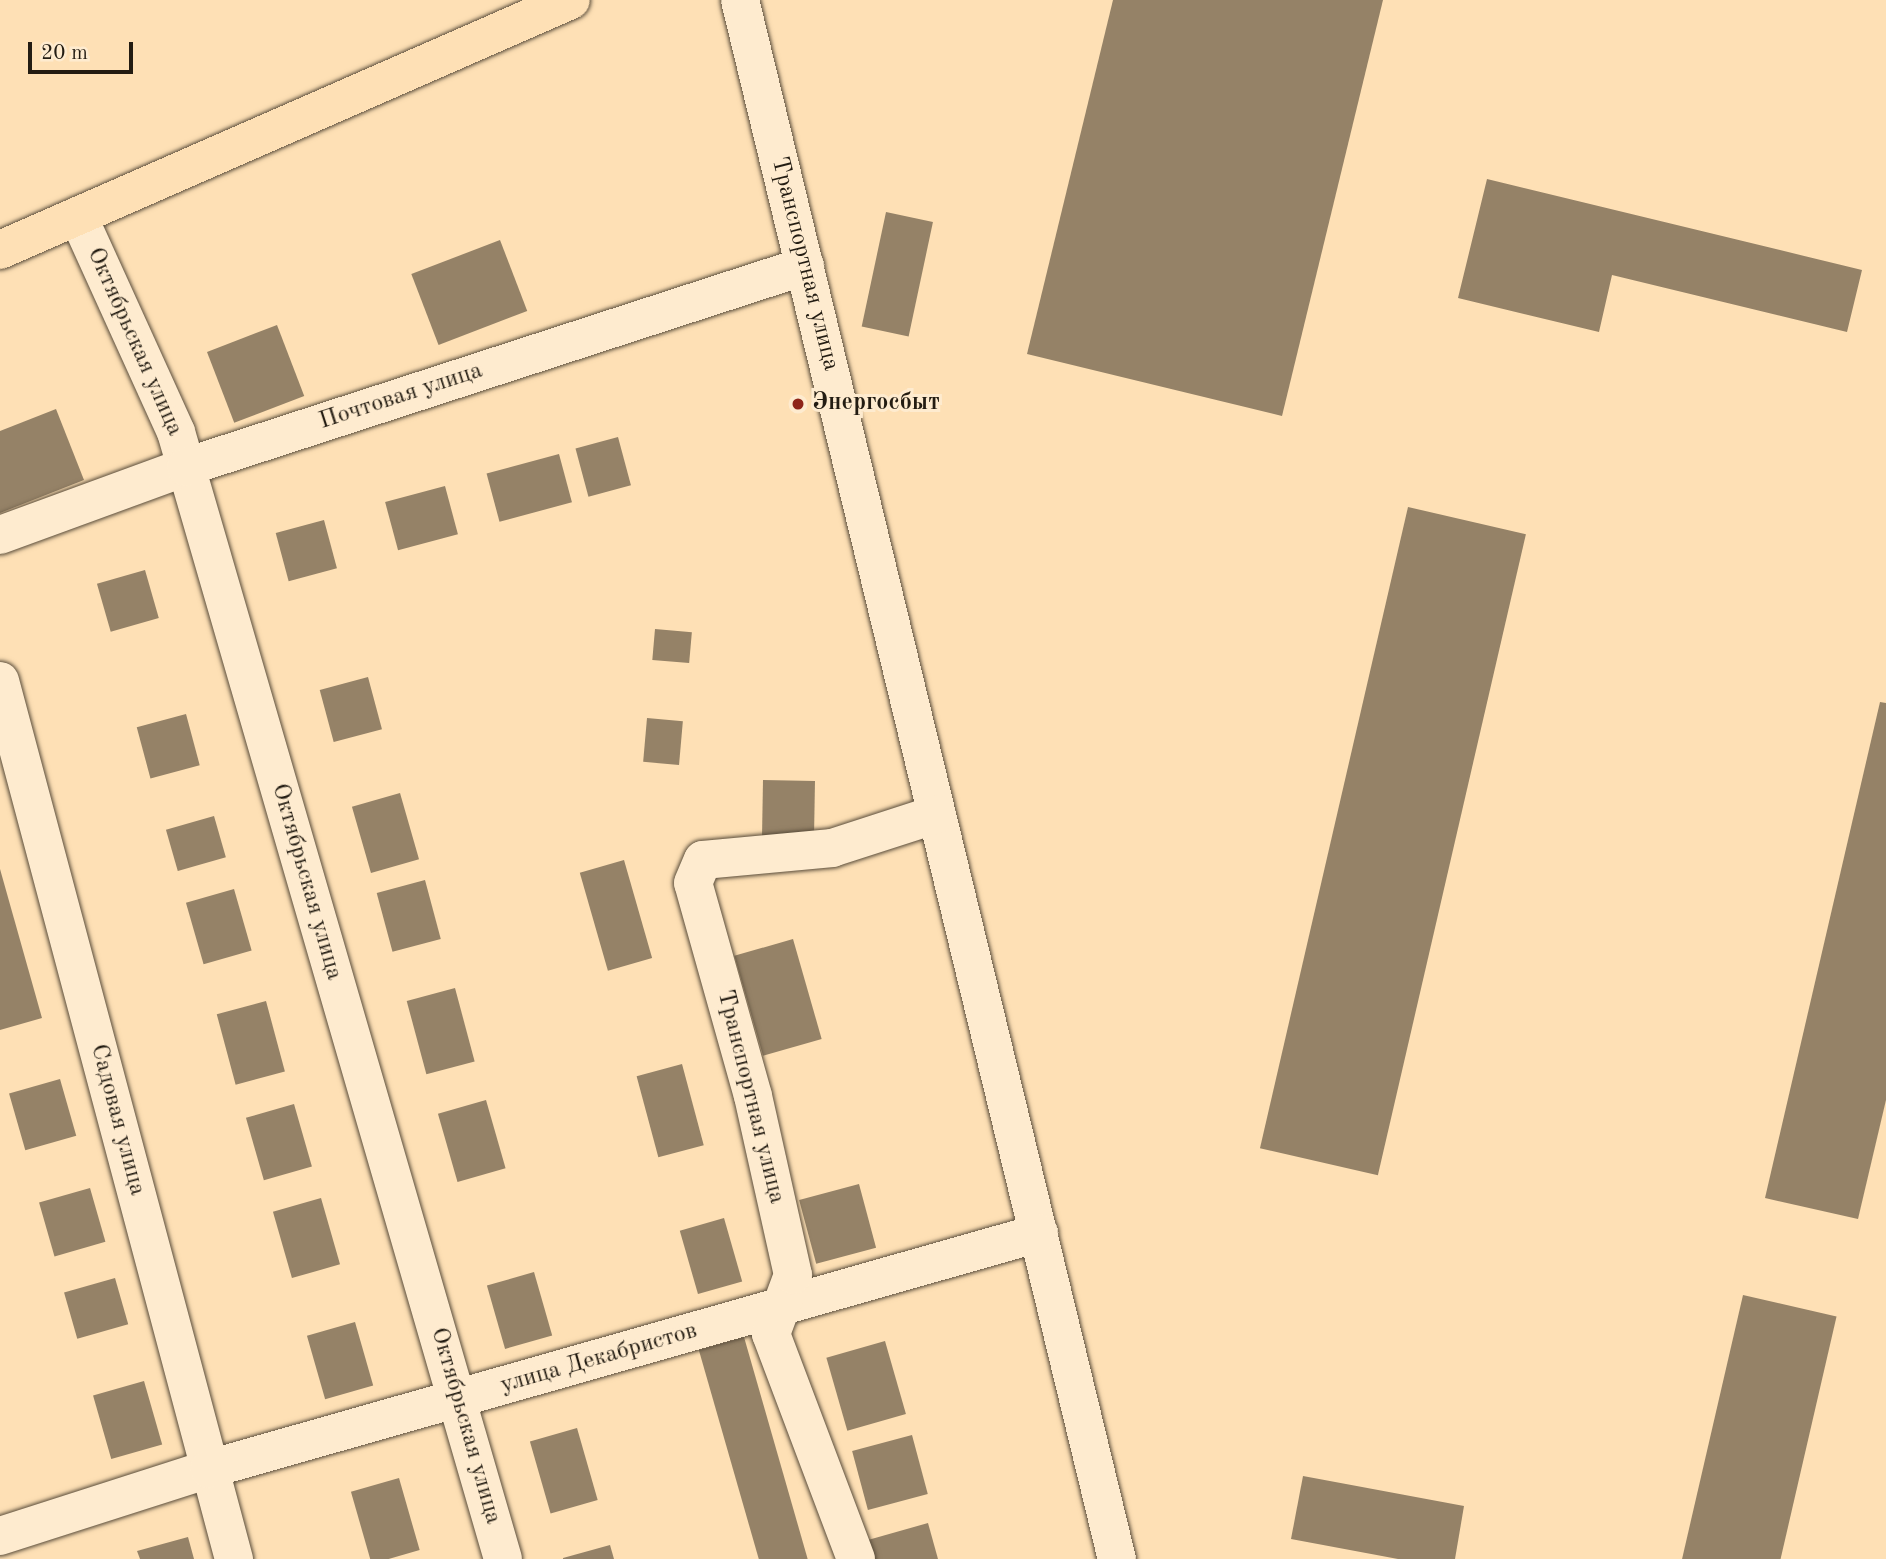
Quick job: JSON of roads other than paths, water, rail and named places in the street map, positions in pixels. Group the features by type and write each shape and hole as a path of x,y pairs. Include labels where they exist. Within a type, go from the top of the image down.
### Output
{"main road":[{"path":"0,250 571,0"}],"street":[{"name":"Транспортная улица","path":"740,0 1117,1559"},
{"name":"Октябрьская улица","path":"78,216 176,432 503,1559"},
{"name":"Почтовая улица","path":"0,535 186,467 805,266"},
{"name":"Садовая улица","path":"0,681 234,1559"},
{"name":"Транспортная улица","path":"856,1559 771,1334 793,1275 753,1096 693,883 704,860 832,848 937,814"},
{"name":"улица Декабристов","path":"0,1536 209,1469 1038,1233"}],"place":[{"name":"Энергосбыт","path":"798,404"}]}
